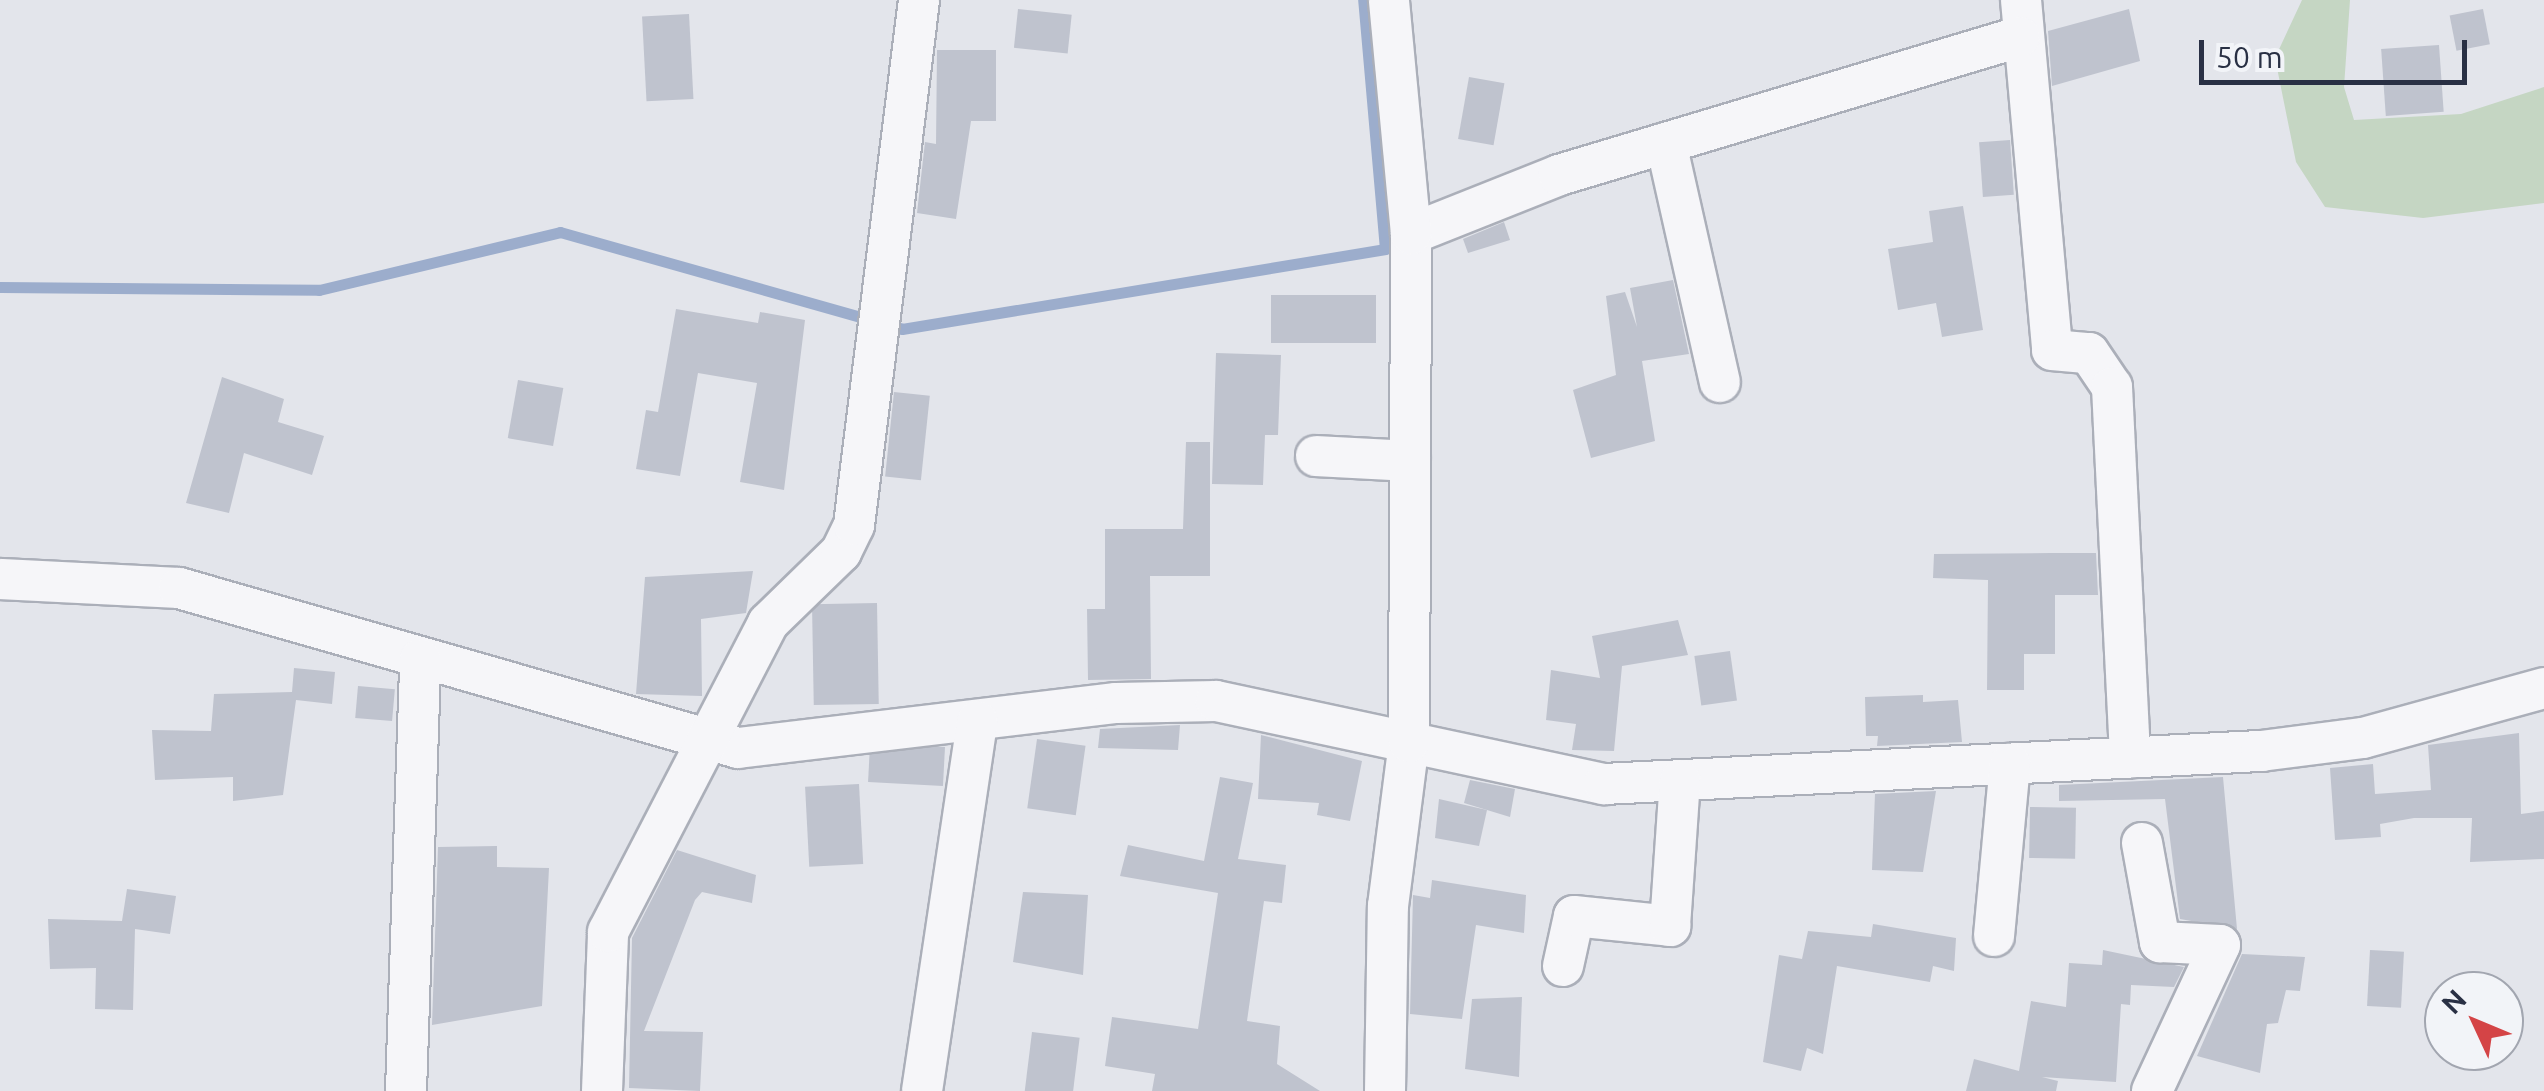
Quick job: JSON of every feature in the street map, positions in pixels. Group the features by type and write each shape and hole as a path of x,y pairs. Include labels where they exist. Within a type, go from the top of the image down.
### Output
{"street":[{"path":"602,1091 608,932 768,623 841,552 854,525 919,0"},
{"path":"1384,1091 1388,906 1409,742 1411,234 1389,3"},
{"path":"1411,234 2020,18 2052,350 2089,354 2112,387 2130,758"},
{"path":"1666,143 1720,382"},
{"path":"1316,456 1410,461"},
{"path":"0,579 179,588 710,741 771,749 978,721 1216,701 1409,742 1524,773 1680,780 2130,758 2363,738 2544,688"},
{"path":"406,1091 420,659"},
{"path":"922,1091 978,721"},
{"path":"1994,936 2010,764"},
{"path":"1564,966 1574,916 1670,926 1680,780"},
{"path":"2142,843 2160,942 2220,945 2152,1091"}],"green space":[{"path":"2302,0 2350,0 2344,87 2354,120 2461,114 2544,87 2544,203 2423,218 2325,207 2296,162 2275,58"}],"building":[{"path":"1018,9 1072,15 1068,53 1014,48"},
{"path":"2129,9 2140,61 2052,86 2048,31"},
{"path":"2483,9 2490,44 2456,51 2450,15"},
{"path":"689,14 693,99 647,101 642,16"},
{"path":"2439,45 2444,112 2386,116 2381,49"},
{"path":"937,50 996,50 996,121 971,121 956,219 917,213 925,142 936,144"},
{"path":"1469,77 1504,83 1494,145 1458,139"},
{"path":"2010,140 2014,195 1983,197 1979,142"},
{"path":"1963,206 1983,330 1942,337 1936,303 1898,310 1888,249 1933,242 1929,211"},
{"path":"1504,222 1510,240 1468,253 1463,239"},
{"path":"1673,280 1689,354 1642,361 1655,441 1591,458 1573,390 1616,375 1606,296 1625,292 1637,327 1630,288"},
{"path":"1271,295 1376,295 1376,343 1271,343"},
{"path":"676,309 758,323 760,312 805,320 784,490 740,482 757,383 698,373 680,476 636,469 646,410 658,412"},
{"path":"1216,353 1281,355 1278,435 1265,435 1263,485 1212,484"},
{"path":"222,377 284,399 278,422 324,436 312,475 244,453 229,513 186,503"},
{"path":"518,380 563,388 553,446 508,438"},
{"path":"894,392 930,396 921,480 885,477"},
{"path":"1186,442 1210,442 1210,576 1150,576 1151,679 1088,680 1087,609 1105,609 1105,529 1183,529"},
{"path":"2096,553 2098,595 2055,595 2055,654 2024,654 2024,690 1987,690 1988,580 1933,578 1934,554"},
{"path":"753,571 746,613 701,619 702,696 636,694 645,577"},
{"path":"877,603 879,704 814,705 812,604"},
{"path":"1678,620 1688,655 1622,666 1614,751 1572,750 1576,724 1546,720 1551,670 1600,678 1592,636"},
{"path":"1730,651 1737,701 1701,706 1694,656"},
{"path":"294,668 335,672 332,704 296,700 283,795 233,801 233,777 155,780 152,730 211,731 214,694 292,692"},
{"path":"358,686 395,689 392,721 355,718"},
{"path":"1923,695 1923,702 1958,700 1962,742 1877,746 1878,736 1866,736 1865,697"},
{"path":"1180,725 1178,750 1098,748 1100,729"},
{"path":"2519,733 2521,814 2544,811 2544,859 2470,862 2472,818 2414,818 2380,824 2381,837 2335,840 2330,768 2373,764 2375,794 2431,790 2428,745"},
{"path":"1261,735 1362,761 1350,821 1317,815 1319,803 1258,799"},
{"path":"1037,739 1086,746 1076,815 1027,808"},
{"path":"870,743 945,747 943,786 868,782"},
{"path":"1220,777 1253,783 1238,859 1286,865 1282,903 1264,901 1247,1021 1280,1026 1277,1064 1320,1091 1152,1091 1155,1074 1105,1066 1112,1017 1198,1029 1218,893 1120,876 1128,845 1204,861"},
{"path":"2223,777 2237,929 2180,919 2165,799 2059,801 2059,785"},
{"path":"1470,780 1515,789 1510,817 1464,803"},
{"path":"859,784 863,864 809,867 805,787"},
{"path":"1936,791 1923,872 1872,870 1875,794"},
{"path":"1439,799 1487,810 1479,846 1435,838"},
{"path":"2030,807 2076,808 2075,859 2029,858"},
{"path":"497,846 497,867 549,868 542,1006 432,1025 438,847"},
{"path":"677,850 756,875 752,903 702,892 695,900 644,1031 703,1032 700,1091 629,1088 632,938"},
{"path":"1432,880 1526,895 1524,933 1476,925 1462,1019 1410,1014 1413,895 1430,898"},
{"path":"127,889 176,896 170,934 135,929 133,1010 95,1009 96,968 50,969 48,919 122,921"},
{"path":"1023,892 1088,895 1083,975 1013,962"},
{"path":"1873,924 1956,938 1954,971 1933,966 1930,982 1837,966 1823,1054 1807,1048 1801,1071 1763,1062 1779,955 1802,959 1808,931 1871,937"},
{"path":"2103,950 2184,967 2174,987 2131,985 2130,1005 2121,1004 2116,1082 2042,1077 2058,1081 2056,1091 1966,1091 1974,1059 2019,1071 2031,1001 2066,1007 2069,963 2102,965"},
{"path":"2370,950 2404,952 2401,1008 2367,1006"},
{"path":"2242,954 2305,957 2300,991 2286,990 2278,1023 2267,1024 2260,1073 2197,1056"},
{"path":"1522,997 1519,1077 1465,1069 1472,999"},
{"path":"1032,1032 1080,1038 1073,1091 1025,1091"}],"waterway":[{"path":"0,287 319,290 560,232 902,329 1385,249 1363,0"}]}
